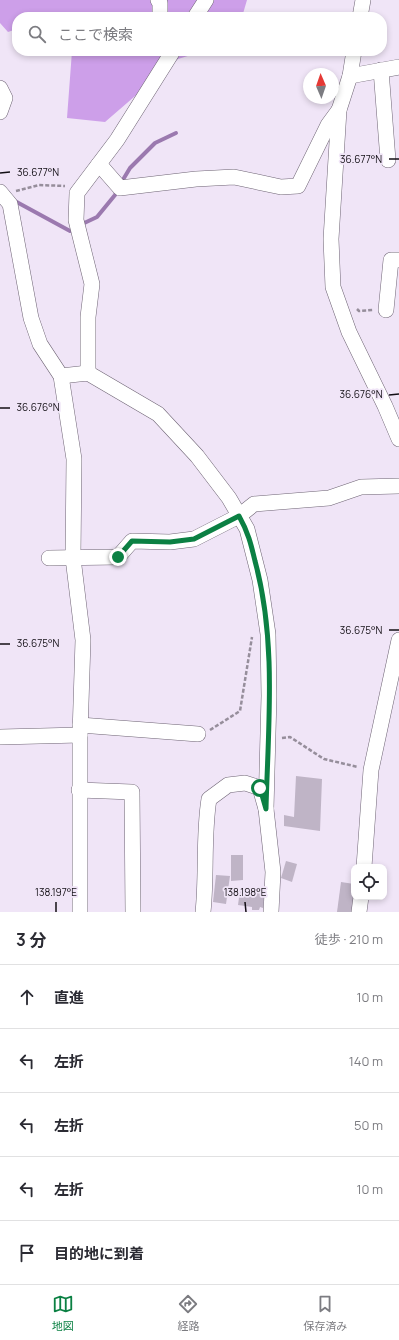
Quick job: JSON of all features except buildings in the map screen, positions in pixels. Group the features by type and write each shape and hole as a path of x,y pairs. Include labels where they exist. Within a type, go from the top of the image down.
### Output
{"street":[{"path":"158,0 160,3 160,12"},
{"path":"198,12 206,0"},
{"path":"361,12 363,0"},
{"path":"161,56 161,70"},
{"path":"88,373 88,317 92,284 76,220 77,194 117,140 170,56"},
{"path":"353,56 350,76 339,110 331,239 333,287 349,332 385,406 399,439"},
{"path":"350,76 399,67"},
{"path":"381,70 388,160"},
{"path":"0,88 5,98 0,112"},
{"path":"99,164 120,188 196,178 234,177 281,187 298,186 328,125 339,110"},
{"path":"1,193 10,204 31,318 40,344 61,376 74,460 73,558 83,640 79,790 80,912"},
{"path":"386,310 391,260 399,260"},
{"path":"61,376 88,373 158,414 198,456 229,498 247,529 260,580 268,634 269,696 266,809 273,872 271,912"},
{"path":"49,558 118,557 132,541 170,542 194,539 239,516 254,504 329,498 361,487 399,486"},
{"path":"364,864 371,770 399,640"},
{"path":"0,737 80,730 198,734"},
{"path":"203,912 205,895 206,818 209,799 228,785 245,784 260,788 266,809"},
{"path":"79,790 132,792 133,912"},
{"path":"359,912 361,900"}],"path":[{"path":"1,193 39,185 81,189"},
{"path":"356,305 358,311 386,310"},
{"path":"198,734 205,734 240,711 253,636"},
{"path":"281,738 290,737 324,759 371,770"}],"shaded area":[{"path":"0,0 247,0 243,12 12,12 12,31 8,32 0,23"},
{"path":"72,56 188,56 178,59 105,122 67,118"}],"waterway":[{"path":"121,183 130,168 155,143 176,133"},
{"path":"80,225 97,217 118,189"},
{"path":"13,200 70,231 74,229"}],"route":[{"path":"118,557 132,541 170,542 194,539 239,516 247,529 260,580 268,634 269,696 266,809 260,788"}]}
